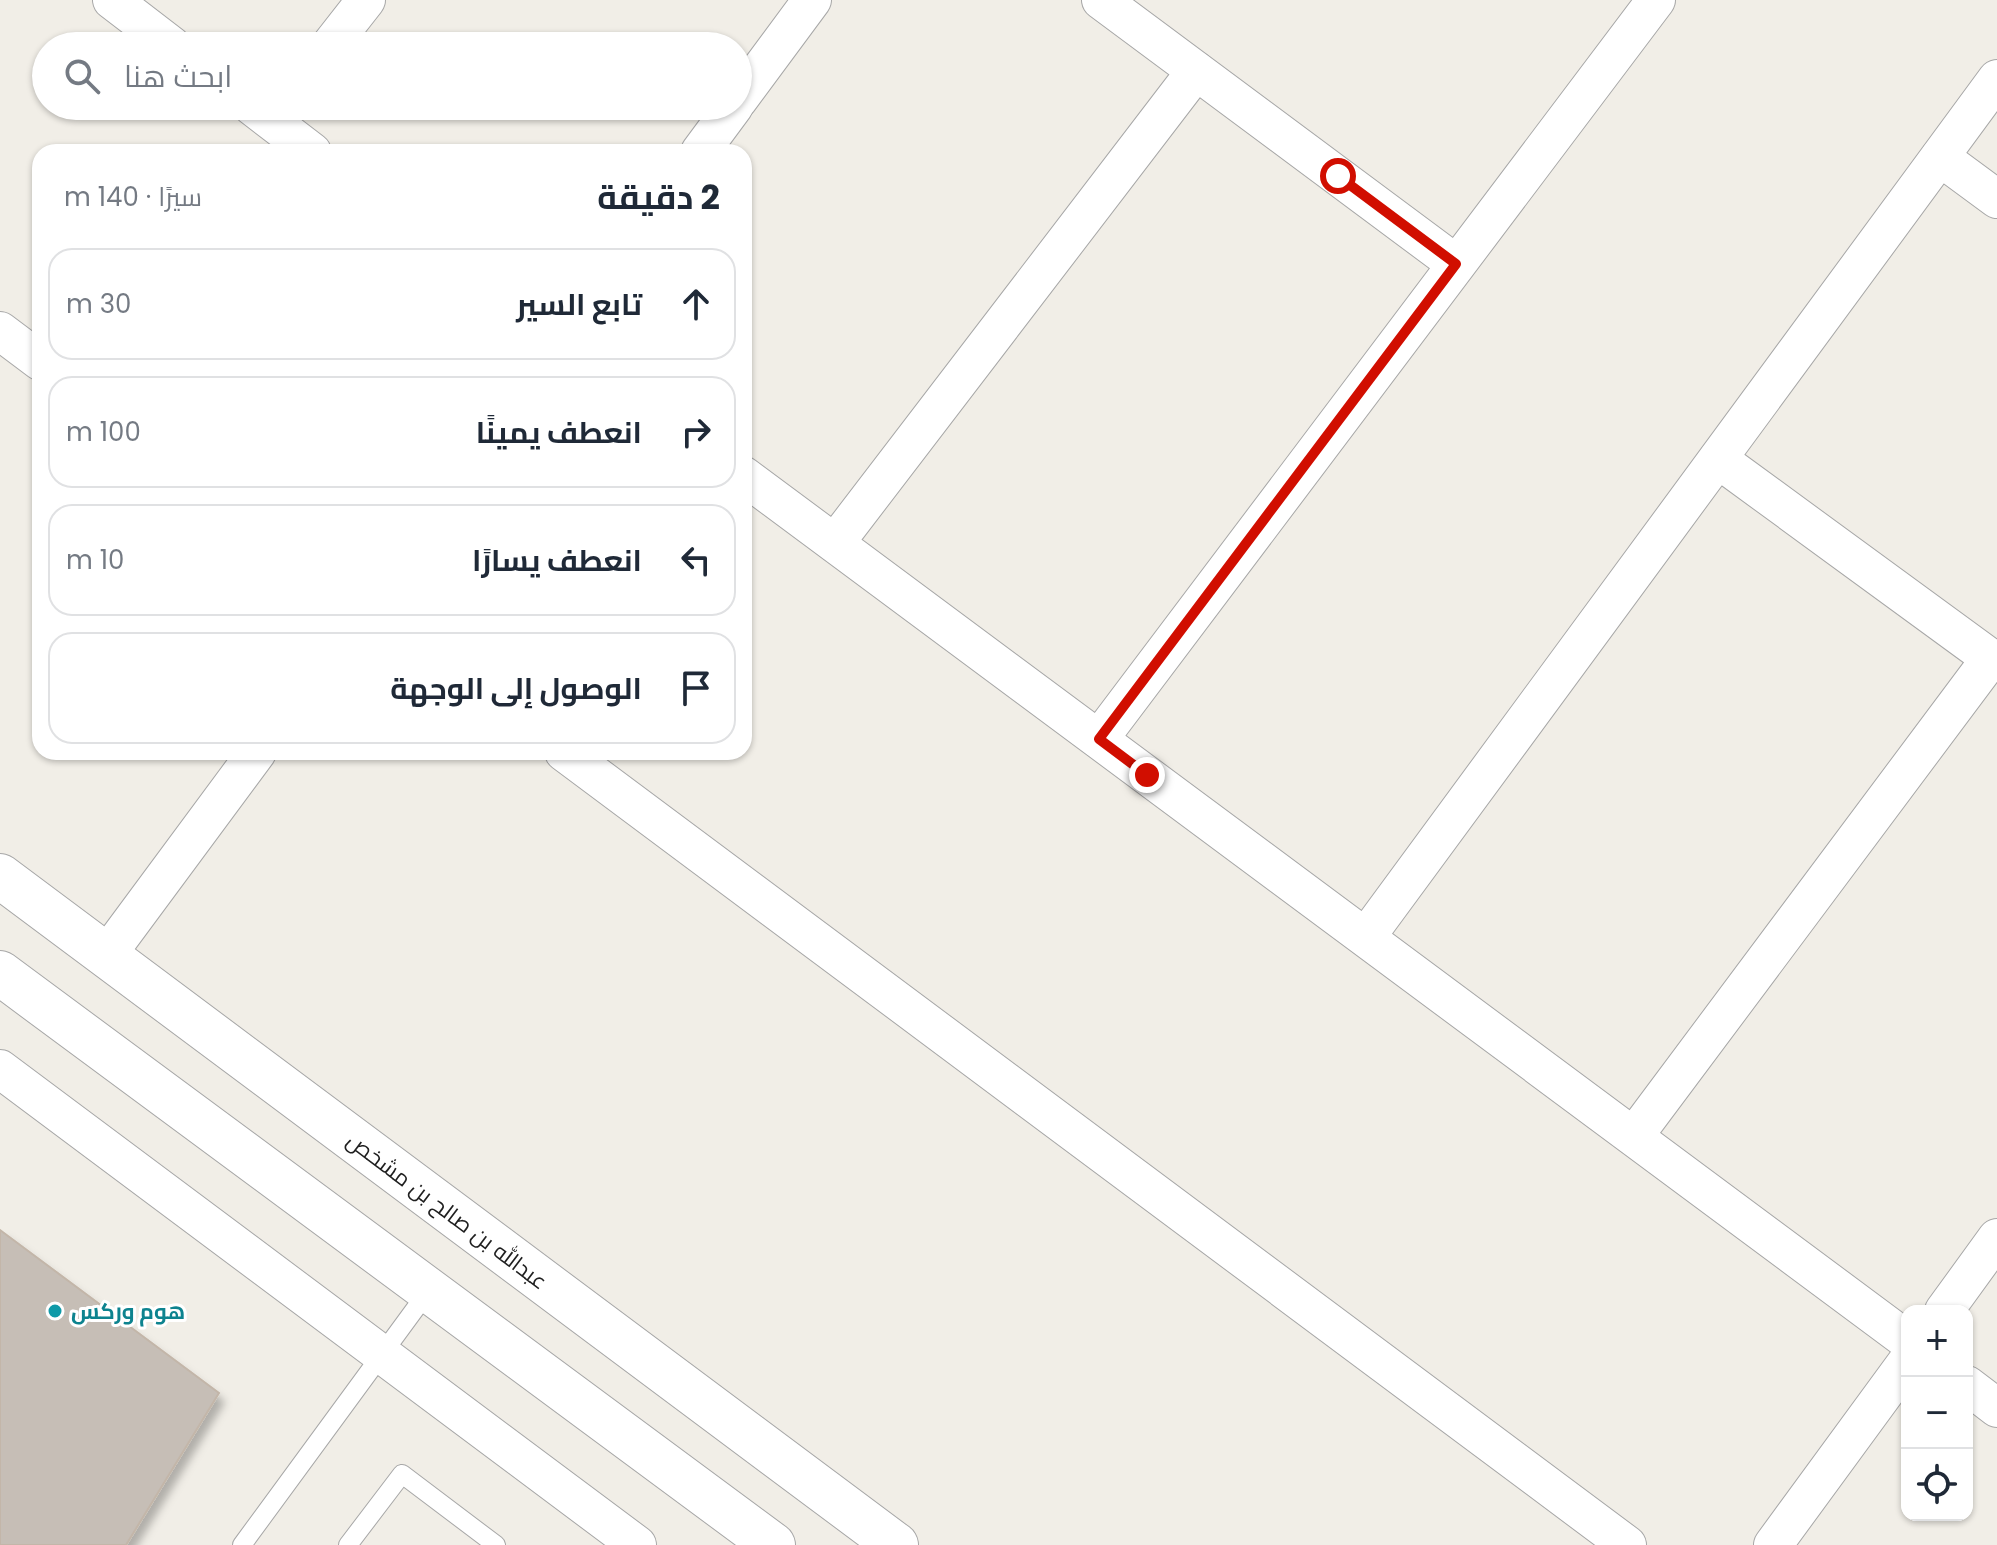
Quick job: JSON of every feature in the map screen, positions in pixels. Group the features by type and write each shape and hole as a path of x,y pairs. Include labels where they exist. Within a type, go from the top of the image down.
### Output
{"street":[{"path":"112,0 154,32"},
{"path":"341,32 366,0"},
{"path":"752,81 812,0"},
{"path":"1101,0 1456,264"},
{"path":"1099,739 1656,0"},
{"path":"835,543 1196,71"},
{"path":"1366,937 1997,79"},
{"path":"278,120 304,144"},
{"path":"706,144 724,120"},
{"path":"1940,157 1997,199"},
{"path":"0,331 32,355"},
{"path":"1634,1136 1994,660 1718,459"},
{"path":"752,482 1901,1336"},
{"path":"106,956 251,760"},
{"path":"575,760 1627,1545"},
{"name":"عبدالله بن صالح بن مشخص","path":"0,876 896,1545"},
{"path":"0,973 773,1545"},
{"path":"0,1069 637,1545"},
{"path":"1948,1305 1997,1238"},
{"path":"1773,1545 1901,1370"},
{"path":"1973,1390 1997,1408"}],"lane":[{"path":"242,1545 429,1290"},
{"path":"348,1545 402,1474 496,1545"}],"building":[{"name":"هوم وركس","path":"0,1230 219,1393 126,1545 0,1545"}],"place":[{"name":"هوم وركس","path":"55,1311"}],"route":[{"path":"1147,775 1099,739 1456,264 1338,176"}]}
